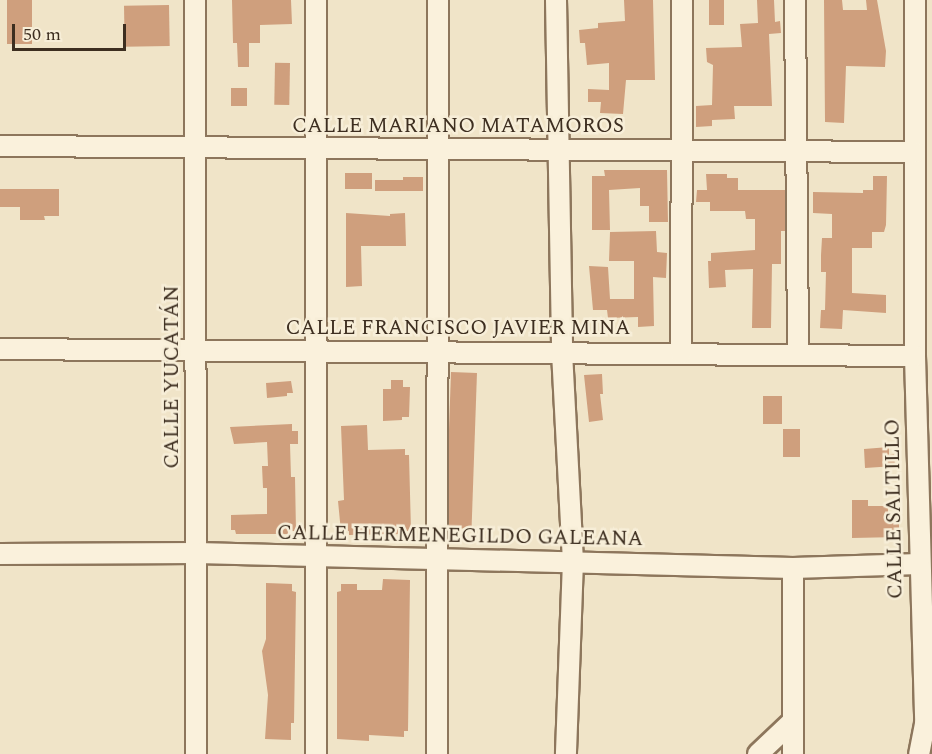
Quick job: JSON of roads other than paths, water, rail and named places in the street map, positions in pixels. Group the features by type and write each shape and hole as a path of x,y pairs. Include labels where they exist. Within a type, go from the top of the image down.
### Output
{"street":[{"name":"CALLE YUCATÁN","path":"195,0 196,754"},
{"path":"316,0 316,754"},
{"path":"437,754 438,0"},
{"path":"556,0 562,352 573,561 566,754"},
{"path":"681,353 682,0"},
{"path":"795,0 798,355"},
{"name":"CALLE SALTILLO","path":"915,0 915,356 919,564 928,660 925,724 919,754"},
{"name":"CALLE MARIANO MATAMOROS","path":"0,146 915,152"},
{"name":"CALLE FRANCISCO JAVIER MINA","path":"0,349 915,356"},
{"name":"CALLE HERMENEGILDO GALEANA","path":"0,554 197,553 793,568 919,564"},
{"path":"793,568 793,754"},
{"path":"758,754 793,721"}]}
